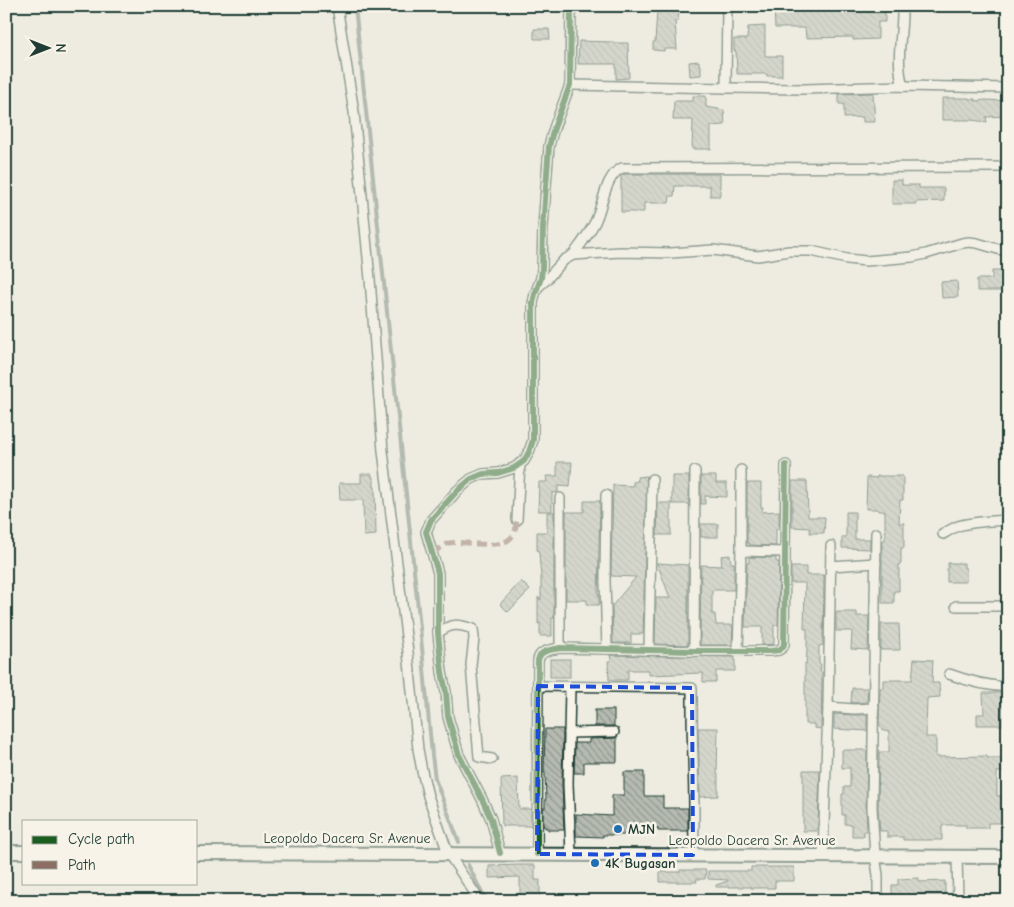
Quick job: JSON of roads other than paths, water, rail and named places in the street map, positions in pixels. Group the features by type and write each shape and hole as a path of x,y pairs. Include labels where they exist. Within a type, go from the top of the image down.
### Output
{"main road":[{"path":"6,852 22,852"},
{"name":"Leopoldo Dacera Sr. Avenue","path":"198,853 1008,857"}],"street":[{"path":"337,6 354,112 370,279 383,451 418,748 428,796 448,853 480,901"},
{"path":"500,854 491,819 459,755 448,717 438,633 438,573 427,529 432,520 457,491 471,479 483,474 498,473 514,468 524,460 529,452 532,440 532,304 541,278 549,146 570,85 571,6"},
{"path":"726,88 727,6"},
{"path":"902,6 899,66 903,86"},
{"path":"570,85 805,89 903,86 1008,88"},
{"path":"538,287 564,260 573,255 587,236 596,221 611,178 616,170 622,168 1008,167"},
{"path":"573,255 714,250 758,256 802,251 866,261 912,257 969,242 1008,252"},
{"path":"517,520 520,464"},
{"path":"537,854 539,655 543,652 560,648 775,651 782,647 784,644 786,466"},
{"path":"738,651 741,470"},
{"path":"694,651 695,471"},
{"path":"649,650 652,479"},
{"path":"606,495 604,581 607,649"},
{"path":"560,498 560,648"},
{"path":"943,534 959,526 1008,520"},
{"path":"876,533 872,808 878,874 878,901"},
{"path":"823,855 831,546"},
{"path":"741,551 785,552"},
{"path":"831,566 876,563"},
{"path":"956,606 1008,606"},
{"path":"438,633 447,626 453,625 473,629 471,665 479,757 492,759"},
{"path":"948,674 979,684 1008,687"},
{"path":"538,686 692,688 695,785 693,855"},
{"path":"570,687 568,784 571,854"},
{"path":"828,707 874,708"},
{"path":"569,733 614,732"},
{"path":"957,856 958,901"}],"waterway":[{"path":"355,6 432,755 435,779 459,842"},
{"path":"468,865 481,891 489,901"}],"place":[{"name":"MJN","path":"618,829"},
{"name":"4K Bugasan","path":"595,863"}]}
